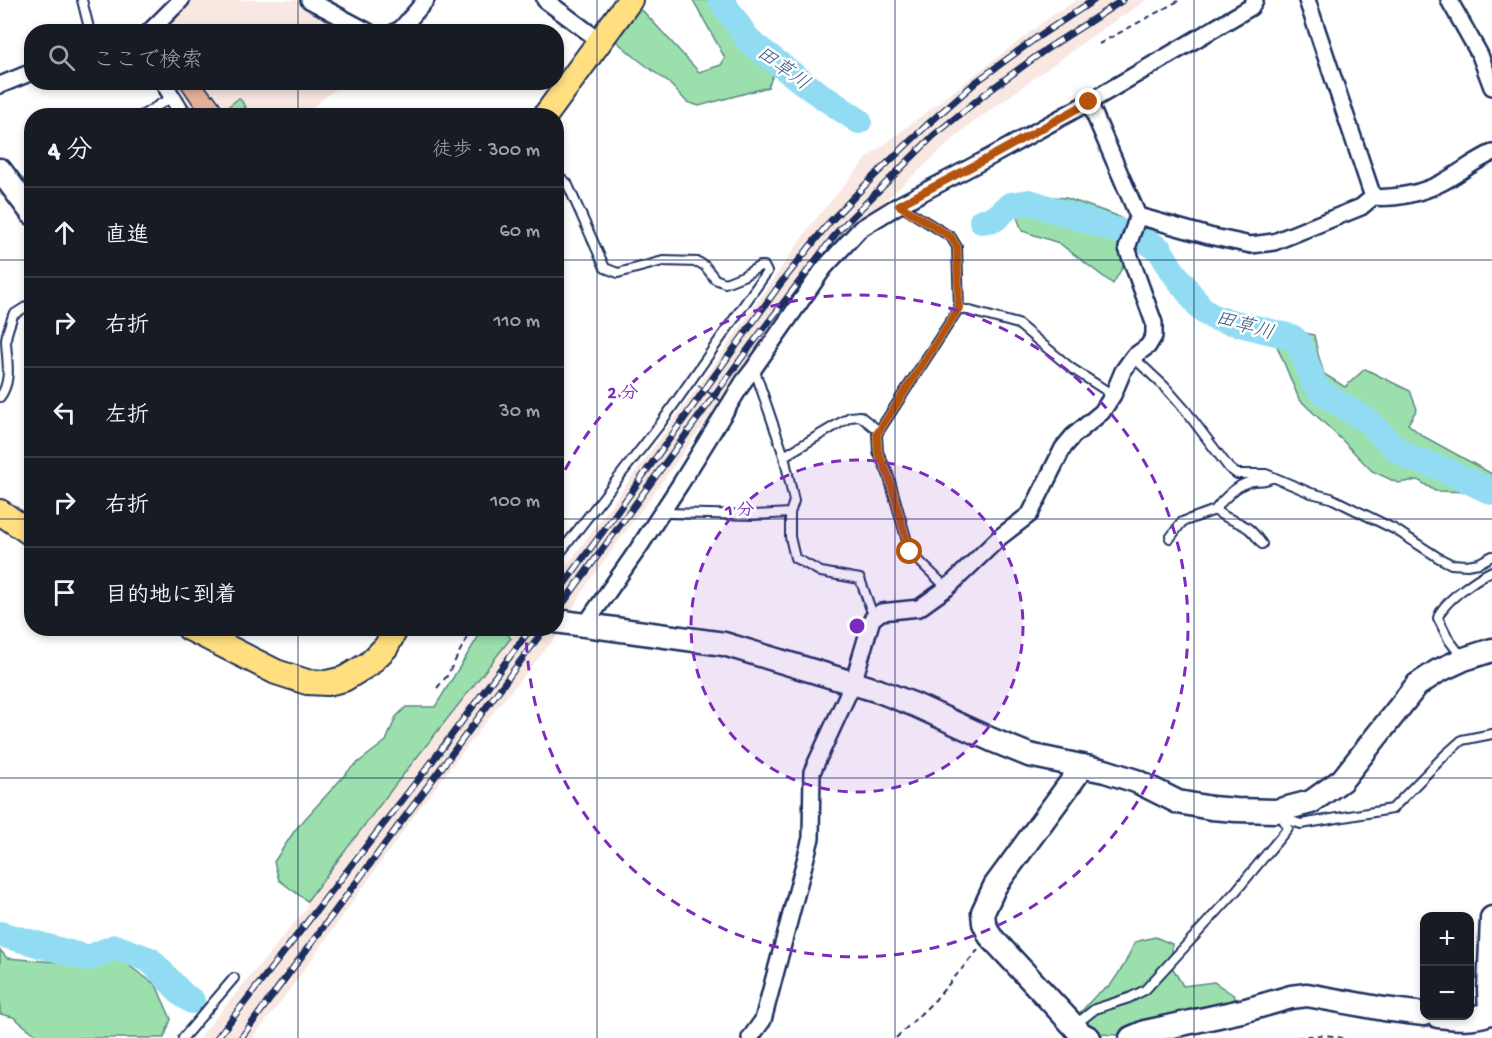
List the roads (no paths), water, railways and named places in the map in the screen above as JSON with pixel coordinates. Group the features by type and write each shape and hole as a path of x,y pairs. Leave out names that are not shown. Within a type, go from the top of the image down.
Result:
{"main road":[{"path":"551,108 630,0"},
{"path":"0,512 24,528"},
{"path":"205,636 276,672 307,682 327,683 344,679 369,664 386,647 392,636"}],"street":[{"path":"156,24 181,0"},
{"path":"309,0 354,24"},
{"path":"405,24 426,0"},
{"path":"545,0 600,41"},
{"path":"573,623 638,549 744,381 824,268 860,229 899,205 1089,102 1251,7 1255,0"},
{"path":"1307,0 1373,197"},
{"path":"1449,0 1480,55 1492,87"},
{"path":"0,85 24,75"},
{"path":"168,90 179,108"},
{"path":"750,1038 763,1020 811,838 812,772 853,683 872,620 881,612 919,608 947,588 1000,537 1030,514 1063,448 1073,436 1102,412 1132,357 1148,346 1154,336 1154,323 1127,248 1138,217 1089,102"},
{"path":"1138,217 1251,245 1274,242 1361,207 1373,197 1387,198 1412,194 1441,183 1492,153"},
{"path":"0,170 24,202"},
{"path":"573,623 724,644 853,683 915,705 1029,755 1106,771 1136,781 1178,802 1280,815 1311,802 1342,780 1417,685 1438,670 1492,650"},
{"path":"1080,1034 990,936 984,923 983,912 995,886 1083,766"},
{"path":"1474,1018 1491,1013 1489,990 1492,918"},
{"path":"1131,1038 1145,1032 1307,995 1420,1013"}],"lane":[{"path":"82,0 88,24"},
{"path":"154,108 172,97"},
{"path":"564,181 605,268 618,273 663,261 698,262 705,266 715,279 724,282 743,276 760,266 764,266 767,272 661,423 564,548"},
{"path":"899,205 951,237 957,247 959,308 877,434 878,452 888,474 910,552 947,588"},
{"path":"0,397 3,394 9,371 6,337 13,315 24,308"},
{"path":"959,308 1018,324 1071,368 1113,395"},
{"path":"1132,357 1165,387 1236,474 1266,474 1311,493 1331,498 1396,530 1451,564 1467,566 1492,556"},
{"path":"754,368 784,456 795,501 790,513 790,537 795,558 821,572 860,579 874,618"},
{"path":"784,456 850,417 860,416 879,431"},
{"path":"1170,538 1182,522 1215,510 1223,500 1246,483 1273,477"},
{"path":"1215,510 1223,517 1249,529 1262,544"},
{"path":"661,513 754,515 790,513"},
{"path":"1464,660 1449,640 1438,618 1458,593 1492,571"},
{"path":"1280,815 1301,824 1392,808 1462,740 1492,734"},
{"path":"1080,1034 1095,1009 1145,990 1236,891 1288,828 1280,815"},
{"path":"183,1038 234,978"}],"waterway":[{"name":"田草川","path":"721,0 749,41 813,90 859,121"},
{"name":"田草川","path":"982,221 995,219 1010,205 1030,202 1143,239 1160,250 1171,269 1203,311 1215,318 1292,337 1299,343 1314,383 1324,394 1369,422 1394,447 1410,458 1443,469 1492,492"},
{"path":"0,934 88,958 115,947 150,960 183,995 192,1001"}],"railway":[{"path":"564,584 781,283 828,224 927,125 976,82 1036,38 1094,0"},
{"path":"564,602 749,348 838,231 933,136 1045,50 1123,0"},
{"path":"217,1038 428,767 525,636"},
{"path":"241,1038 539,636"}]}
